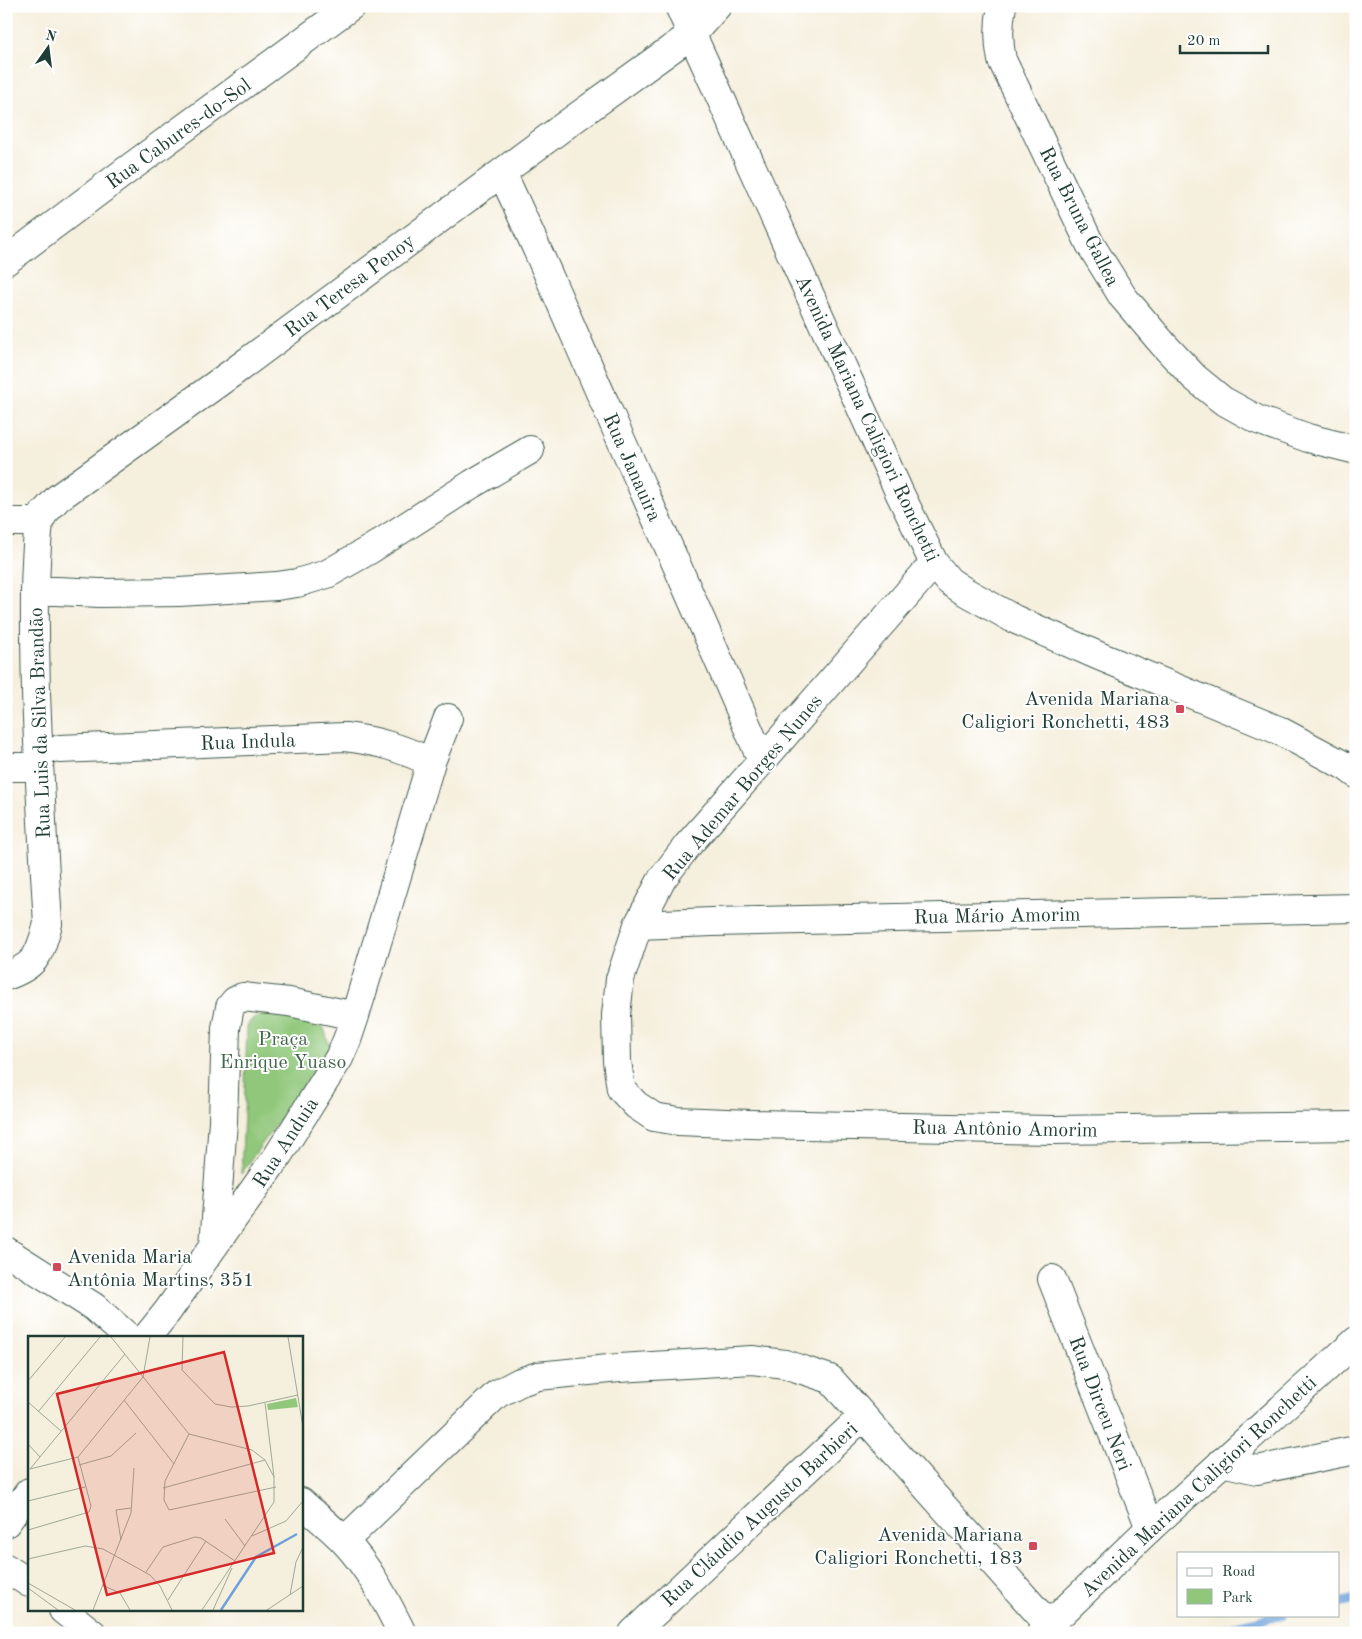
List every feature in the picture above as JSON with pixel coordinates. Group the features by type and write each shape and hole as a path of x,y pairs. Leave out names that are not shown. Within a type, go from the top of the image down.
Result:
{"street":[{"name":"Rua Cabures-do-Sol","path":"6,261 351,6"},
{"name":"Avenida Mariana Caligiori Ronchetti","path":"679,6 892,476 934,563 949,580 964,591 1014,619 1278,730 1347,767 1356,774"},
{"name":"Rua Teresa Penoy","path":"39,522 44,513 58,498 232,373 352,282 692,34 717,6"},
{"name":"Rua Bruna Gallea","path":"1002,6 999,19 998,41 1002,60 1090,244 1122,297 1162,344 1194,377 1222,400 1258,420 1308,438 1356,450"},
{"name":"Rua Janauira","path":"502,173 524,218 710,638 762,761"},
{"path":"36,590 100,593 180,592 297,583 327,574 371,549 472,484 530,450"},
{"path":"6,522 39,522"},
{"name":"Rua Luis da Silva Brandão","path":"6,976 24,970 37,957 48,924 38,768 35,654 35,563 39,522"},
{"name":"Rua Ademar Borges Nunes","path":"654,1117 636,1106 622,1089 617,1061 616,1015 620,979 638,925 662,879 687,846 934,563"},
{"path":"355,1016 431,762 448,718"},
{"name":"Rua Indula","path":"60,749 345,737 368,740 399,748 431,762"},
{"path":"6,767 38,768"},
{"name":"Rua Mário Amorim","path":"638,925 1356,908"},
{"name":"Rua Anduia","path":"148,1336 168,1312 214,1247 276,1157 339,1058 355,1016 289,1002 243,997 235,1001 230,1007 226,1028 223,1121 214,1247"},
{"name":"Rua Antônio Amorim","path":"654,1117 678,1121 751,1124 1053,1130 1356,1126"},
{"path":"6,1251 94,1308 127,1336"},
{"name":"Rua Dirceu Neri","path":"1052,1279 1150,1528"},
{"name":"Avenida Mariana Caligiori Ronchetti","path":"1045,1629 1150,1528 1356,1341"},
{"path":"344,1541 497,1394 520,1382 538,1376 619,1368 752,1360 785,1364 830,1379 1045,1629"},
{"name":"Rua Cláudio Augusto Barbieri","path":"633,1633 863,1416"},
{"path":"1222,1462 1256,1470 1356,1450"},
{"path":"6,1523 28,1493"},
{"path":"302,1503 344,1541 365,1567 402,1633"},
{"path":"6,1568 28,1582"},
{"path":"66,1612 92,1633"}],"green space":[{"name":"Praça Enrique Yuaso","path":"281,1011 308,1017 324,1028 330,1048 241,1174 247,1026 257,1016"}],"waterway":[{"path":"1340,1603 1356,1599"},
{"path":"1212,1633 1279,1616"}],"place":[{"name":"Avenida Mariana Caligiori Ronchetti, 483","path":"1180,709"},
{"name":"Avenida Maria Antônia Martins, 351","path":"57,1267"},
{"name":"Avenida Mariana Caligiori Ronchetti, 183","path":"1033,1546"}]}
